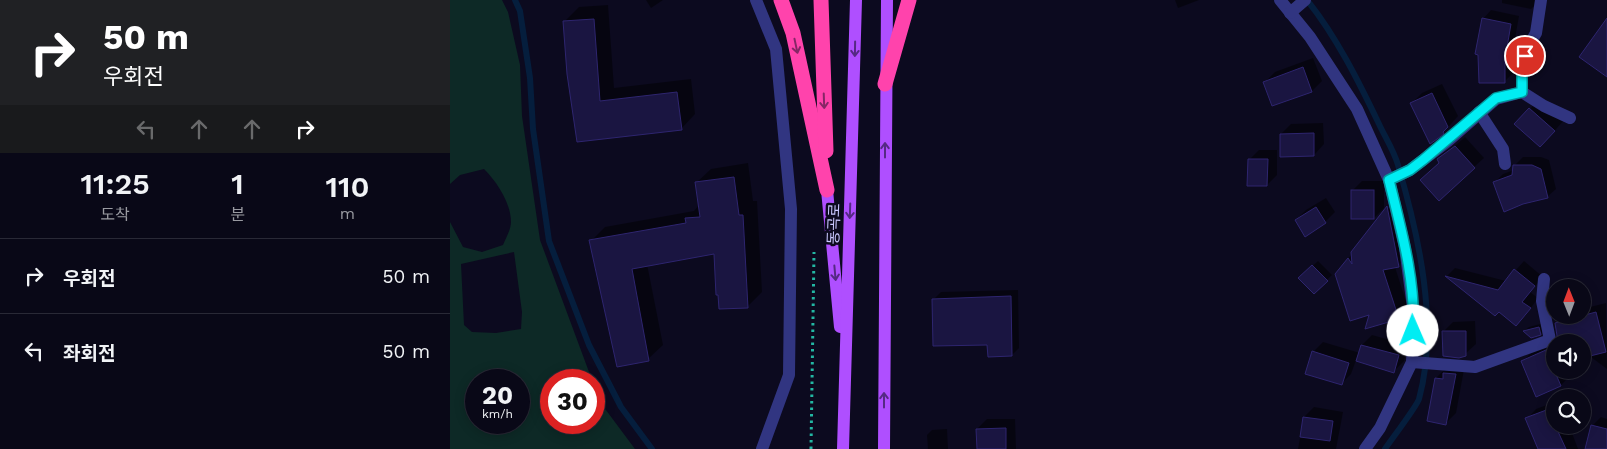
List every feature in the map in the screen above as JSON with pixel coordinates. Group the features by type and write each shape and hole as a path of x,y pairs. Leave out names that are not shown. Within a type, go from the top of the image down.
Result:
{"highway":[{"path":"781,0 793,33 827,190"},
{"path":"821,0 827,190"},
{"path":"885,84 909,0"}],"main road":[{"name":"동곡로","path":"843,449 856,0"},
{"path":"884,449 887,0"},
{"path":"827,190 845,382"}],"street":[{"path":"756,0 776,49 791,209 789,375 762,449"},
{"path":"1280,0 1297,6 1310,37 1357,109 1393,179 1414,315 1415,363 1380,428 1365,449"},
{"path":"1522,92 1522,68 1529,45 1536,33 1541,0"},
{"path":"1393,179 1410,170 1448,141 1496,98 1522,92 1544,106 1570,118"},
{"path":"1479,112 1503,149 1505,164"},
{"path":"1415,363 1433,366 1475,367 1550,340 1542,301 1544,279"}],"path":[{"path":"811,449 814,242"}],"green space":[{"path":"450,0 502,0 508,12 520,65 522,116 540,240 588,369 540,369 540,434 605,434 605,409 635,449 450,449 450,222 463,247 482,252 503,245 511,222 506,200 494,180 484,169 460,175 450,184","holes":["514,252 522,312 521,329 496,333 472,332 464,325 461,264"]}],"building":[{"path":"1482,18 1511,24 1505,59 1505,83 1479,83 1478,55 1475,54"},
{"path":"1607,18 1607,77 1579,57"},
{"path":"594,19 600,101 677,92 682,130 577,142 567,74 563,21"},
{"path":"1303,67 1312,92 1272,106 1263,82"},
{"path":"1432,93 1448,127 1443,132 1444,134 1430,144 1410,103"},
{"path":"1529,108 1555,131 1540,147 1514,124"},
{"path":"1314,133 1314,156 1280,157 1280,134"},
{"path":"1455,146 1475,168 1439,201 1420,180 1439,163 1437,159"},
{"path":"1248,159 1268,159 1267,186 1247,186"},
{"path":"1513,165 1532,165 1541,169 1548,198 1523,204 1504,212 1493,182 1512,175"},
{"path":"734,177 739,215 743,215 748,308 719,309 718,295 716,295 714,254 632,269 649,361 617,367 589,240 686,223 685,218 700,217 695,182"},
{"path":"1351,190 1374,190 1374,219 1351,219"},
{"path":"1387,206 1399,267 1383,270 1399,319 1365,329 1369,315 1350,321 1335,274 1348,258 1352,264 1351,252"},
{"path":"1316,207 1326,223 1305,237 1295,220"},
{"path":"1312,265 1328,281 1314,294 1298,278"},
{"path":"1514,269 1535,286 1522,302 1531,308 1516,326 1499,312 1495,316 1445,276 1498,290"},
{"path":"1011,296 1012,356 988,357 987,345 933,346 932,299"},
{"path":"1596,312 1606,352 1591,356 1591,334 1557,334 1555,324 1591,324 1591,313"},
{"path":"1539,327 1541,335 1531,338 1523,331"},
{"path":"1442,331 1466,331 1466,356 1459,358 1443,356"},
{"path":"1361,345 1399,355 1394,373 1356,361"},
{"path":"1546,350 1546,379 1558,379 1561,386 1554,389 1546,389 1546,393 1536,397 1521,361"},
{"path":"1312,351 1349,363 1342,385 1305,374"},
{"path":"1443,373 1456,374 1446,425 1427,421 1435,378 1443,379"},
{"path":"1546,410 1546,434 1559,434 1566,449 1538,449 1525,418"},
{"path":"1303,417 1333,421 1330,441 1300,437"},
{"path":"1591,425 1607,429 1607,449 1585,449 1589,434 1591,434"},
{"path":"1006,428 1006,449 977,449 976,429"}],"waterway":[{"path":"515,0 520,11 530,78 533,129 549,241 589,345 621,407 652,449"},
{"path":"1307,0 1328,29 1346,60 1394,155 1406,192 1419,251 1427,312 1425,371 1417,403 1385,449"}],"route":[{"path":"1413,331 1414,315 1405,248 1389,180 1410,170 1448,141 1496,98 1522,92 1522,68 1525,56"}]}
